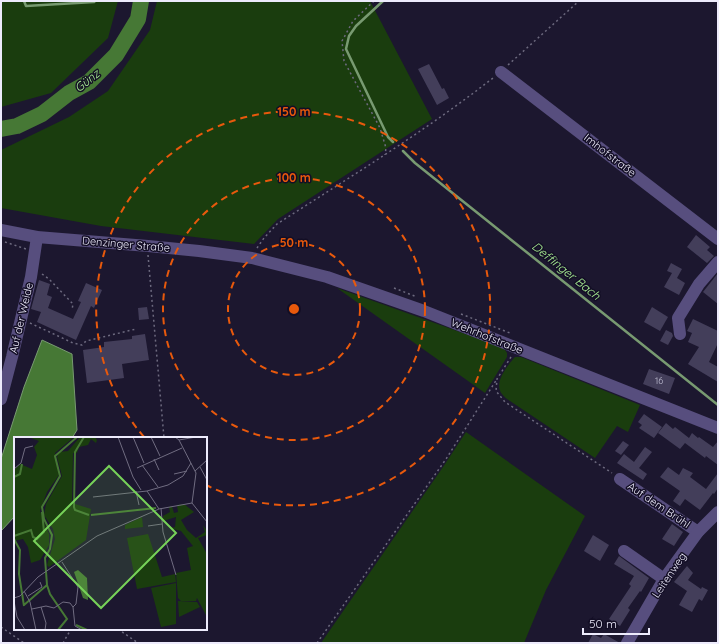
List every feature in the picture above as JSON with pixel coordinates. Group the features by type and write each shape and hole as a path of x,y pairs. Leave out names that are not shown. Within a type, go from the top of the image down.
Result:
{"street":[{"name":"Imhofstraße","path":"501,72 718,239"},
{"name":"Denzinger Straße","path":"1,230 37,237 148,246 252,258"},
{"name":"Auf der Weide","path":"1,399 32,270 37,237"},
{"name":"Wehrhofstraße","path":"252,258 327,277 424,311 718,428"},
{"path":"680,330 678,318 699,284 718,262"},
{"name":"Auf dem Brühl","path":"620,479 698,532"},
{"name":"Leitenweg","path":"627,643 664,579 698,532 718,512"},
{"path":"624,552 664,579"}],"path":[{"path":"374,1 353,21 342,41 344,61 380,128 386,148 385,155"},
{"path":"262,241 277,224 439,119 501,72 579,1"},
{"path":"1,241 35,252"},
{"path":"148,246 164,437"},
{"path":"32,270 49,279 64,294 73,304 72,310"},
{"path":"21,319 73,343 82,345 86,341 136,329"},
{"path":"317,643 446,459 507,362"},
{"path":"497,379 496,391 505,402 620,479"},
{"path":"1,626 24,643"},
{"path":"63,643 70,630"},
{"path":"119,630 138,643"}],"shaded area":[{"path":"1,1 118,1 108,38 51,93 1,107"},
{"path":"157,1 370,1 432,119 278,219 254,244 101,226 1,208 1,150 69,117 108,91 150,30"},
{"path":"337,288 499,346 505,350 507,357 485,393"},
{"path":"42,340 72,354 77,430 73,437 14,437 14,517 1,531 1,459 24,387"},
{"path":"515,357 521,357 640,405 628,432 617,426 595,458 503,395 499,385 500,380 505,370"},
{"path":"466,432 585,516 546,590 524,643 321,643 443,467"}],"building":[{"path":"429,64 442,89 444,88 449,98 437,105 418,69"},
{"path":"696,235 710,247 707,250 714,256 707,263 687,247"},
{"path":"671,263 682,269 677,278 685,283 679,295 664,287 672,273 667,271"},
{"path":"718,273 718,304 703,292"},
{"path":"39,280 50,284 47,295 52,297 48,308 73,319 81,302 78,301 86,283 102,290 94,308 91,306 76,340 37,322 41,312 31,309"},
{"path":"147,307 149,319 139,320 138,308"},
{"path":"652,307 668,317 660,331 644,322"},
{"path":"693,319 718,331 718,343 709,362 718,367 718,382 688,364 699,347 688,342 692,333 687,331"},
{"path":"666,330 672,333 673,336 668,345 660,341"},
{"path":"145,334 149,360 122,364 124,378 87,383 83,350 104,347 104,342 132,339 132,336"},
{"path":"649,369 675,378 669,394 643,384"},
{"path":"644,414 662,427 654,438 639,428 642,425 638,422"},
{"path":"666,423 673,429 675,427 689,438 692,433 713,447 718,441 718,465 706,456 705,458 685,443 680,449 658,433"},
{"path":"623,441 629,445 621,455 615,451"},
{"path":"645,447 652,452 639,468 647,474 643,480 617,463 624,454 634,462"},
{"path":"668,467 679,475 683,468 693,473 690,477 706,489 718,473 718,488 700,510 685,499 680,506 673,501 680,491 660,477"},
{"path":"672,524 683,532 674,546 662,539"},
{"path":"593,535 609,545 600,561 584,551"},
{"path":"619,556 649,578 641,592 640,591 628,608 630,610 620,626 609,619 631,586 629,584 634,576 614,564"},
{"path":"687,566 693,573 688,580 701,589 702,587 708,590 702,601 699,599 692,612 679,605 687,591 674,582"},
{"path":"593,634 601,638 604,634 620,643 588,643"}],"waterway":[{"path":"24,1 26,6 95,1"},
{"name":"Günz","path":"1,129 17,126 42,114 69,93 89,82 116,55 138,19 141,1"},
{"name":"Deffinger Bach","path":"383,1 356,26 349,36 346,49 388,137 393,142"},
{"name":"Deffinger Bach","path":"403,151 415,163 718,405"}]}
